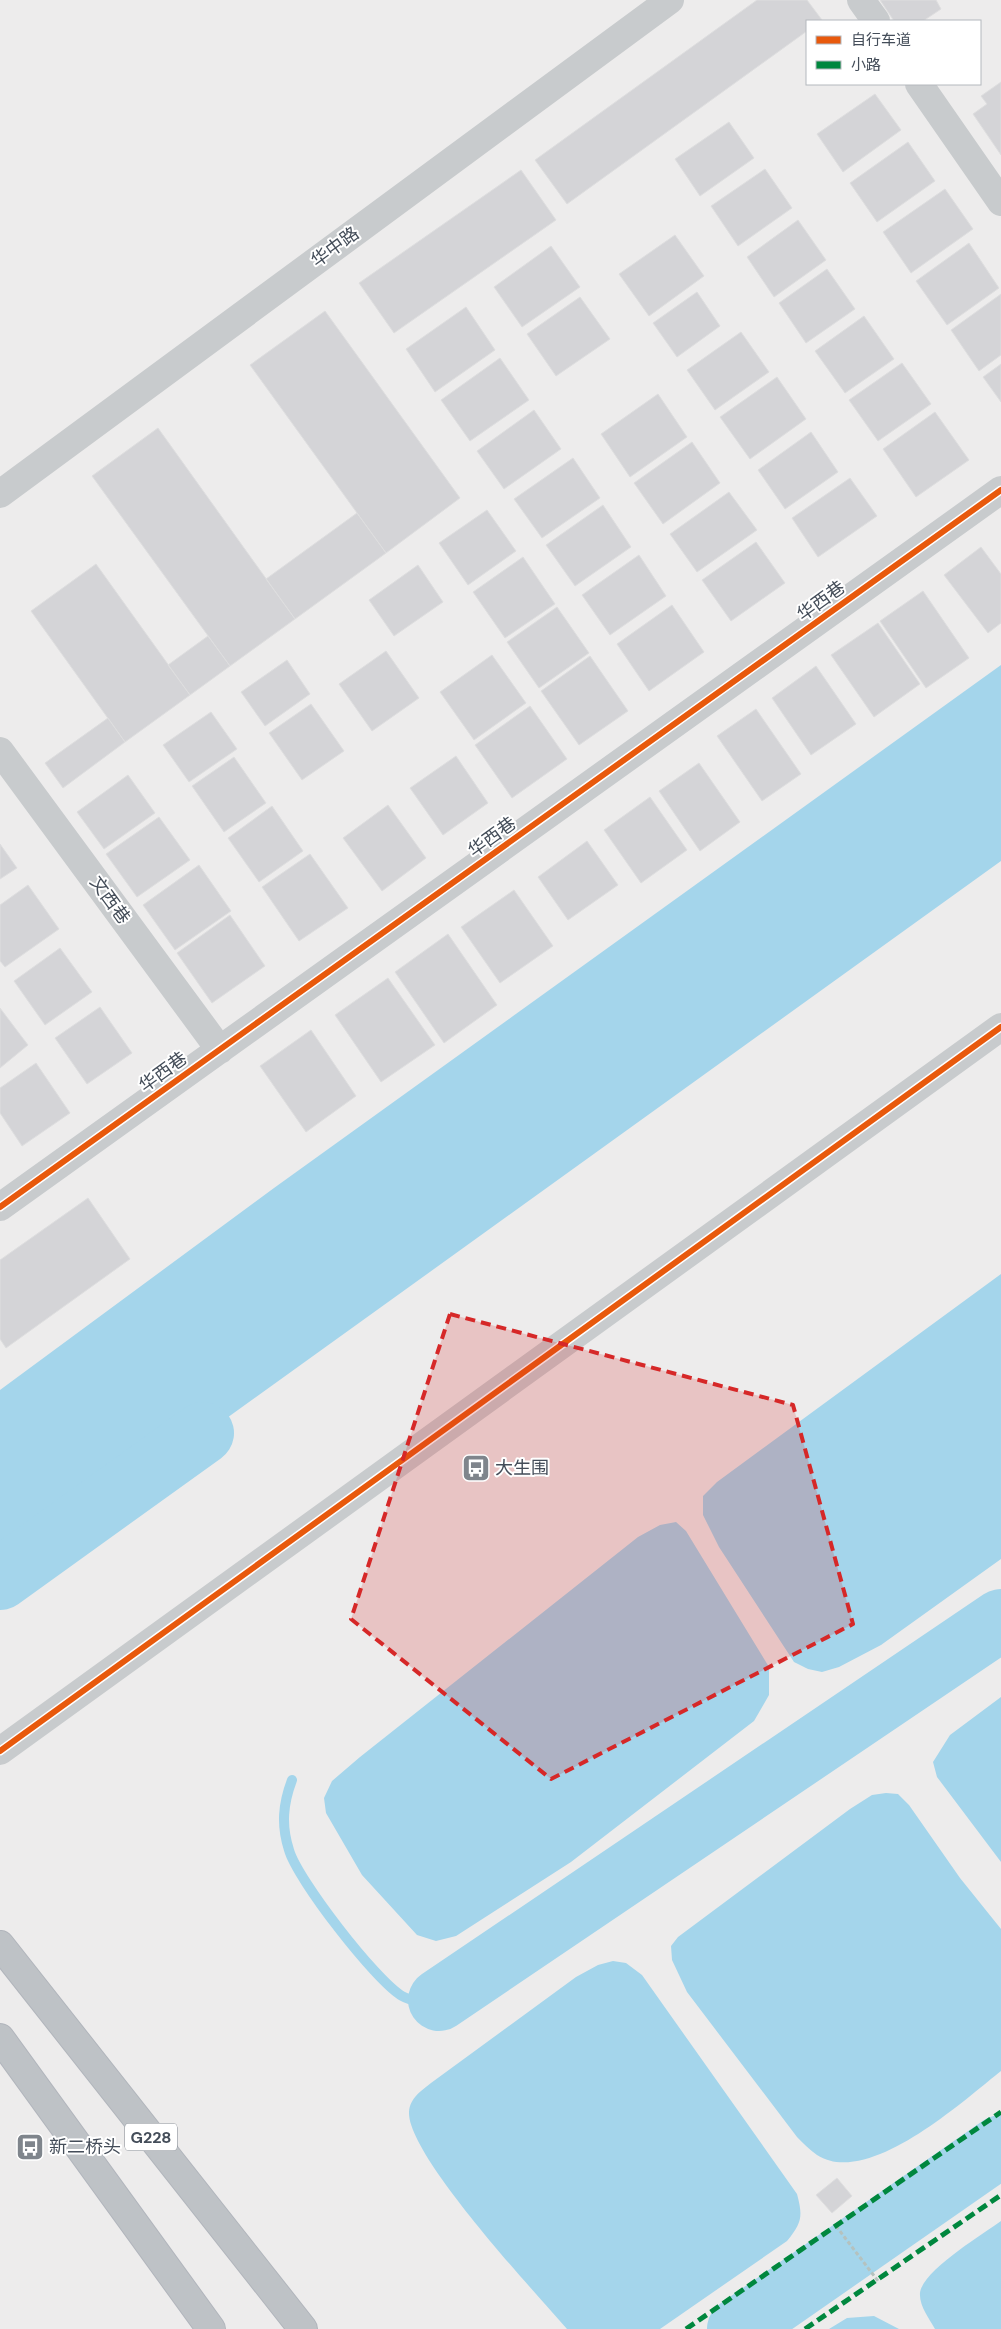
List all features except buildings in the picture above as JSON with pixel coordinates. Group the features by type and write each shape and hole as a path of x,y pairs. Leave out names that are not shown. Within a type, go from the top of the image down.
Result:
{"highway":[{"name":"G228","path":"0,1945 303,2329"},
{"path":"0,2038 210,2329"}],"street":[{"name":"华中路","path":"0,494 670,0"},
{"path":"861,0 875,20"},
{"path":"920,85 1001,202"},
{"name":"华西巷","path":"0,1207 1001,490"},
{"name":"文西巷","path":"0,751 220,1050"},
{"path":"0,1751 1001,1028"}],"path":[{"path":"836,2226 878,2281"}],"highlighted area":[{"path":"450,1314 793,1405 853,1624 551,1779 351,1619"}],"water":[{"path":"1001,665 1001,861 138,1482 115,1485 0,1584 0,1390 274,1188"},
{"path":"1001,1274 1001,1559 881,1645 839,1667 822,1672 808,1669 794,1662 719,1547 703,1515 703,1496 717,1482"},
{"path":"676,1522 686,1531 769,1667 769,1695 754,1721 571,1862 456,1936 436,1941 417,1935 362,1875 326,1813 324,1798 332,1781 638,1537 660,1525"},
{"path":"1001,1697 1001,1862 937,1777 933,1762 950,1735"},
{"path":"898,1794 909,1805 960,1878 1001,1929 1001,2071 914,2137 888,2151 862,2160 838,2162 817,2155 797,2137 687,1992 672,1960 671,1946 678,1937 850,1809 872,1795"},
{"path":"613,1961 626,1963 642,1975 797,2194 800,2208 800,2219 796,2229 787,2241 660,2329 567,2329 475,2223 450,2190 428,2159 414,2132 409,2112 414,2099 431,2083 576,1977 598,1965"},
{"path":"1001,2221 1001,2329 935,2329 921,2303 920,2293 923,2284 931,2274 954,2254"},
{"path":"874,2316 899,2329 829,2329 847,2318"}],"waterway":[{"path":"0,1579 203,1433"},
{"path":"439,2000 1001,1620"},
{"path":"292,1780 284,1815 286,1841 295,1864 306,1883 357,1951 390,1987 411,2000 439,2000"},
{"path":"738,2329 1001,2146"}],"marked path":[{"path":"686,2329 1001,2112"},
{"path":"805,2329 1001,2195"}],"cycle path":[{"path":"0,1207 1001,490"},
{"path":"0,1751 1001,1027"}],"place":[{"name":"大生围","path":"476,1468"},
{"name":"新二桥头","path":"30,2147"}]}
